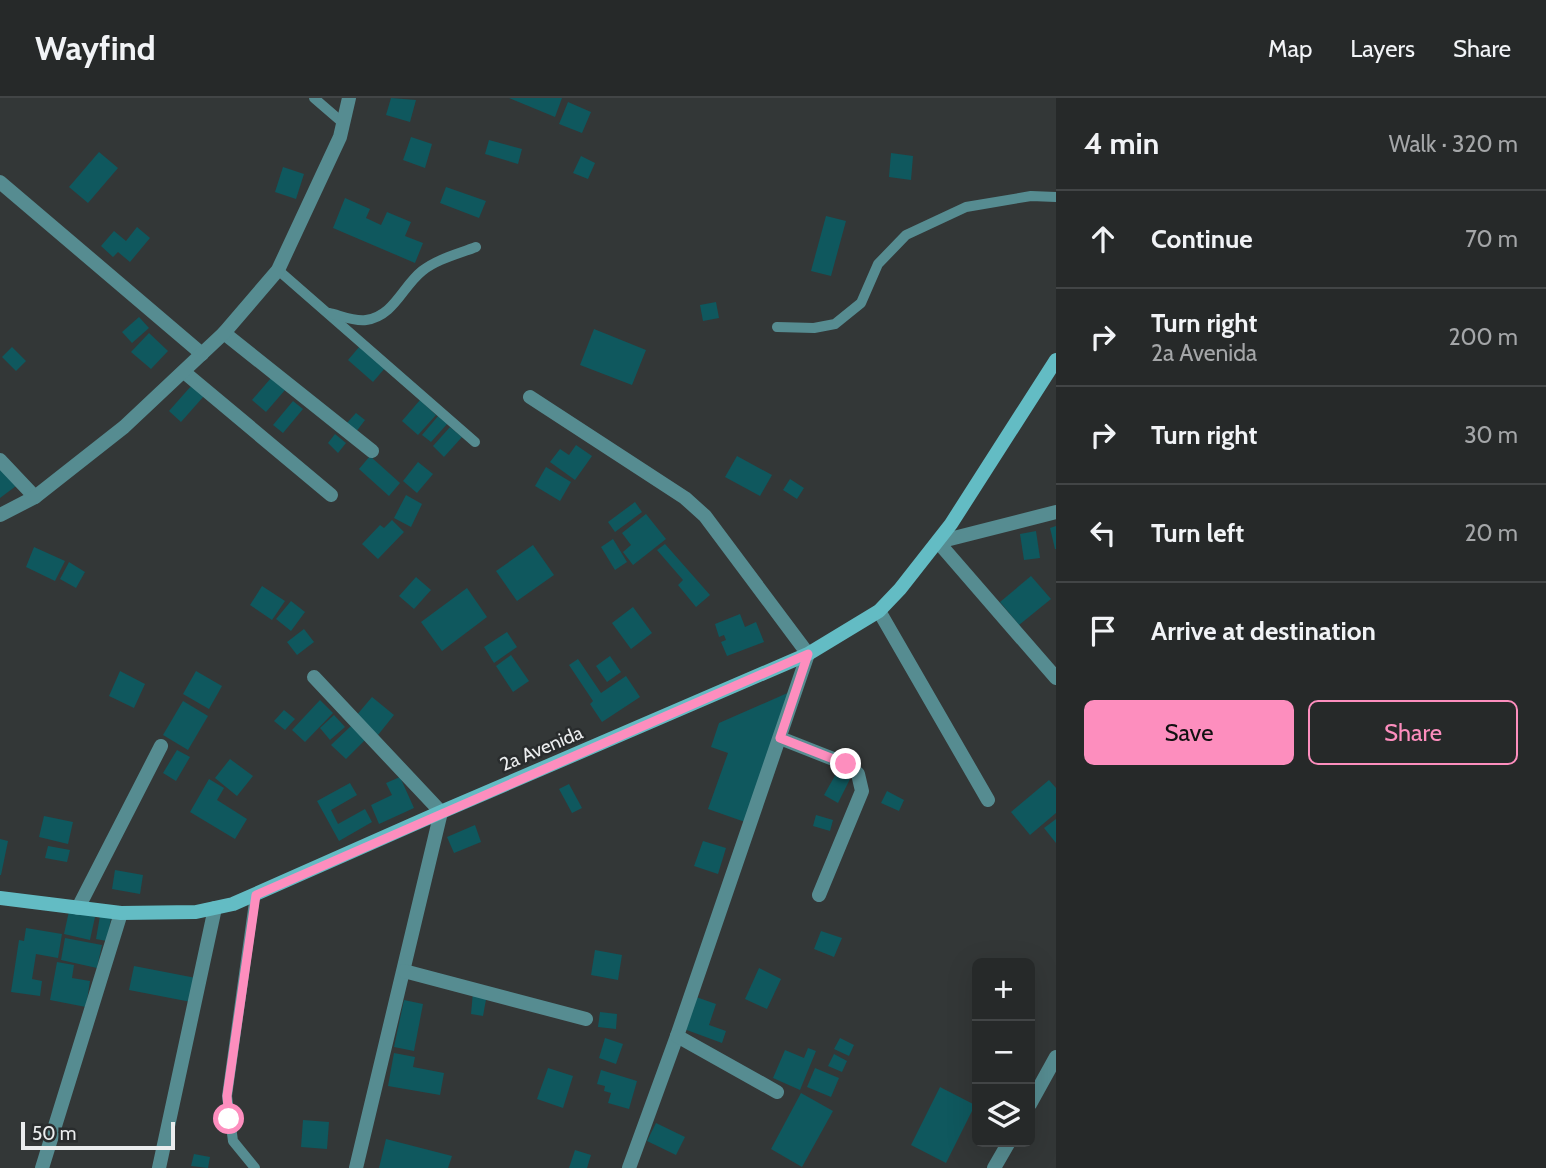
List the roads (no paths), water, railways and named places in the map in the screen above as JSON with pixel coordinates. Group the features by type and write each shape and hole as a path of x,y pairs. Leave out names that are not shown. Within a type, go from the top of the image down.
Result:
{"street":[{"path":"0,515 35,497 124,427 224,333 278,270 340,137 349,98"},
{"path":"0,182 202,354"},
{"path":"224,333 372,451"},
{"name":"2a Avenida","path":"0,898 121,913 196,912 233,905 808,654 879,611 938,542 1056,360"},
{"path":"184,372 331,495"},
{"path":"530,397 685,498 705,516 808,654 629,1168"},
{"path":"0,460 35,497"},
{"path":"1056,512 938,542 1056,678"},
{"path":"879,611 988,800"},
{"path":"314,677 441,812 356,1168"},
{"path":"780,738 846,764 858,774 862,790 819,895"},
{"path":"78,908 162,746"},
{"path":"159,1168 215,908"},
{"path":"41,1168 121,913"},
{"path":"404,971 586,1019"},
{"path":"677,1036 777,1092"},
{"path":"1035,1095 1056,1057"},
{"path":"994,1168 1006,1147"}],"lane":[{"path":"314,98 343,123"},
{"path":"777,327 814,328 835,324 861,303 878,264 906,234 966,207 1031,196 1056,197"},
{"path":"327,313 364,321 382,315 422,271 476,247"},
{"path":"278,270 475,442"},
{"path":"254,1168 233,1141 227,1096 256,895"}]}
